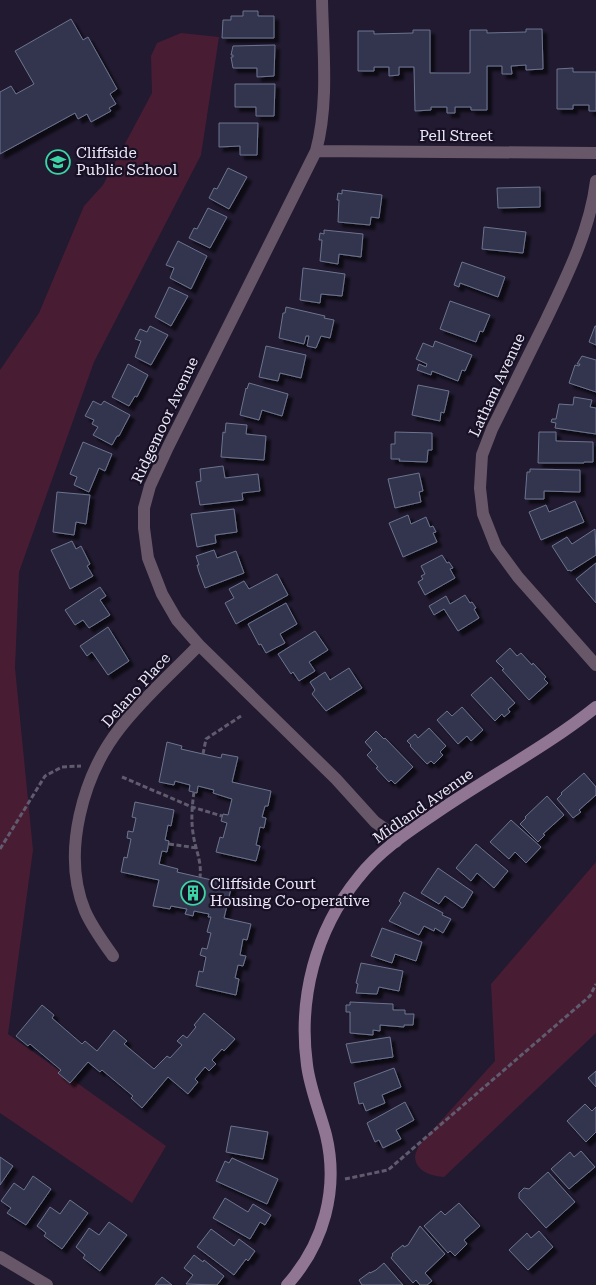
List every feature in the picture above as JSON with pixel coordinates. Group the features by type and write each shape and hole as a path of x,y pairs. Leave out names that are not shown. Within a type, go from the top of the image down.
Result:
{"street":[{"name":"Ridgemoor Avenue","path":"322,0 324,110 316,152 150,486 144,508 144,528 148,558 162,594 177,620 199,645 336,779 396,842"},
{"name":"Pell Street","path":"316,152 596,153"},
{"name":"Latham Avenue","path":"596,181 585,229 568,273 492,430 482,455 480,488 483,514 496,547 518,577 596,665"},
{"name":"Delano Place","path":"113,956 95,930 85,910 77,878 75,860 76,832 79,818 97,766 120,728 199,645"},
{"name":"Midland Avenue","path":"287,1285 299,1272 315,1245 325,1218 330,1183 331,1164 326,1136 307,1067 304,1012 314,961 342,900 358,878 378,856 396,842 445,806 515,763 596,707"},
{"path":"0,1257 47,1285"}],"path":[{"path":"203,754 206,739 241,716"},
{"path":"0,849 45,776 62,767 97,766"},
{"path":"122,776 192,807 222,816"},
{"path":"194,792 192,807 193,832 201,866 200,877"},
{"path":"169,844 197,848"},
{"path":"330,1183 388,1170 590,996 596,984"}],"shaded area":[{"path":"181,33 219,37 201,155 94,362 19,572 15,668 33,850 8,1034 166,1146 132,1203 0,1113 0,370 39,313 84,206 103,185 152,93 151,56 157,43"},
{"path":"596,862 596,1033 444,1177 435,1176 421,1170 415,1156 419,1145 495,1061 491,984"}],"building":[{"path":"243,11 258,11 258,16 274,16 274,38 222,38 223,20 231,20 231,16 243,16"},
{"path":"71,19 83,40 88,37 117,89 110,94 116,104 109,108 111,111 91,122 87,114 78,119 75,113 0,154 0,92 11,86 16,94 34,84 15,51"},
{"path":"526,29 542,29 543,69 526,70 526,65 511,66 512,74 502,74 502,66 487,66 487,110 455,107 455,113 447,113 447,107 431,107 431,110 415,111 414,67 399,67 399,75 389,76 389,67 374,67 374,71 358,71 358,31 374,31 374,34 413,33 413,30 430,30 430,73 470,73 470,30 487,30 487,33 526,32"},
{"path":"275,45 274,76 257,77 257,68 233,68 231,57 233,55 231,55 233,46"},
{"path":"573,68 573,72 596,72 596,111 589,111 589,105 573,105 573,109 557,109 557,69"},
{"path":"235,84 275,84 274,116 256,116 256,107 235,107"},
{"path":"219,123 258,123 257,155 240,155 240,146 219,147"},
{"path":"228,168 247,177 229,209 209,198 214,188 217,189"},
{"path":"540,187 540,207 498,208 497,188"},
{"path":"342,190 382,195 379,218 371,217 370,225 338,222 339,200 337,200 338,193 342,194"},
{"path":"208,208 227,217 210,248 189,238 194,228 197,229"},
{"path":"484,227 526,232 523,253 482,249"},
{"path":"324,230 363,234 361,257 339,254 338,264 320,261 322,240 319,240 320,233 324,234"},
{"path":"178,241 207,256 191,289 170,278 174,268 166,265"},
{"path":"462,262 505,277 498,297 460,283 459,287 454,285"},
{"path":"303,268 345,274 342,296 321,294 320,303 300,300"},
{"path":"169,287 188,296 171,326 155,317"},
{"path":"450,301 490,315 483,332 480,331 476,342 440,329"},
{"path":"286,307 325,316 324,318 334,320 330,338 321,336 316,348 307,346 309,336 306,336 304,344 279,338 283,313 285,313"},
{"path":"150,326 168,335 151,365 135,357 141,341 135,339 140,329 147,332"},
{"path":"596,326 596,345 589,342"},
{"path":"435,341 472,355 465,371 462,370 458,381 432,371 431,375 417,370 419,364 426,367 427,364 416,359 423,343 433,347"},
{"path":"266,346 306,355 301,378 280,373 278,381 259,377"},
{"path":"582,356 596,360 596,392 569,383 575,365 579,366 580,364 577,364"},
{"path":"128,364 148,375 137,397 135,396 129,406 112,397"},
{"path":"249,383 288,394 282,416 262,410 259,420 240,415 246,388"},
{"path":"418,385 449,391 444,413 441,412 440,421 412,415"},
{"path":"574,397 592,400 590,407 596,408 596,434 555,428 556,423 551,422 552,419 556,419 559,404 573,405"},
{"path":"93,401 101,405 104,401 130,415 112,445 93,435 98,427 92,424 94,420 85,416"},
{"path":"226,423 247,425 246,434 266,436 264,460 221,457 223,432 225,433"},
{"path":"395,432 432,433 432,450 428,450 427,462 391,459 391,444 395,444"},
{"path":"539,432 556,432 556,441 593,442 593,462 538,463"},
{"path":"83,442 112,454 105,471 99,468 89,492 74,485 77,477 70,474"},
{"path":"223,466 225,478 258,474 260,491 242,493 243,500 200,505 196,482 201,481 200,469"},
{"path":"530,469 580,470 580,492 544,491 544,499 525,499 527,472 530,472"},
{"path":"419,473 423,491 419,492 421,502 395,508 388,479"},
{"path":"57,492 90,495 86,524 76,522 74,535 53,532"},
{"path":"575,501 584,522 541,540 529,512 546,505 549,512"},
{"path":"234,509 237,532 215,535 216,543 197,547 191,514"},
{"path":"408,515 411,524 426,517 430,527 433,526 436,532 433,533 437,542 403,557 389,523"},
{"path":"595,529 596,555 568,571 552,546 567,537 572,544"},
{"path":"72,541 76,549 81,546 90,564 87,566 93,576 70,589 51,550"},
{"path":"214,550 217,558 236,551 244,573 205,588 196,556"},
{"path":"442,555 453,568 450,569 455,578 425,595 418,582 423,579 421,576 425,574 421,566"},
{"path":"596,563 596,603 576,579"},
{"path":"277,574 288,595 236,624 225,603 234,598 229,589 244,581 249,589"},
{"path":"100,587 106,596 100,600 110,615 89,628 83,620 75,625 65,610"},
{"path":"465,595 476,608 474,609 479,618 458,631 444,609 434,615 429,606 446,596 450,604"},
{"path":"286,603 297,624 280,634 285,643 266,653 261,644 259,645 248,624"},
{"path":"108,627 129,661 108,675 92,652 87,656 80,646"},
{"path":"315,631 328,650 309,662 315,671 299,681 293,672 291,674 278,654"},
{"path":"510,648 517,656 521,653 546,677 544,679 548,683 529,700 496,661"},
{"path":"349,668 362,688 326,711 312,694 315,690 310,682 325,672 330,680"},
{"path":"491,677 515,703 508,709 510,712 504,717 502,714 495,721 471,695"},
{"path":"462,707 483,730 471,741 467,736 458,744 437,720 447,711 452,716"},
{"path":"429,728 446,746 440,752 443,755 434,764 431,761 427,764 407,741 415,734 418,738"},
{"path":"376,731 413,767 395,784 391,780 389,782 367,755 372,750 365,742"},
{"path":"167,742 182,746 181,749 221,758 222,754 238,757 232,782 271,791 268,806 265,806 262,817 266,818 264,828 260,827 256,845 260,846 256,861 216,852 220,837 223,838 227,823 221,821 223,814 228,815 232,799 213,793 214,790 198,786 197,793 189,791 190,785 175,781 174,785 159,782"},
{"path":"584,773 596,787 596,795 573,818 557,799 561,793"},
{"path":"547,796 564,815 543,834 545,835 538,842 520,824"},
{"name":"Cliffside Court Housing Co-operative","path":"135,802 174,810 171,826 168,825 165,840 169,841 167,852 162,851 159,864 178,869 177,872 216,881 217,877 233,880 224,918 251,924 247,940 243,939 240,955 246,956 243,966 238,965 235,978 239,979 236,995 196,986 199,971 203,972 206,957 200,955 202,948 207,949 211,933 207,932 211,917 208,917 209,914 194,911 193,916 185,914 187,909 171,906 170,909 153,906 159,880 121,872 124,857 127,858 131,839 127,838 128,831 133,832 136,818 132,817"},
{"path":"511,820 541,847 526,863 515,852 509,859 490,842"},
{"path":"476,844 508,871 494,888 477,873 471,881 456,868"},
{"path":"438,868 473,892 464,907 462,908 445,896 439,904 421,893"},
{"path":"404,892 451,919 443,933 435,928 434,931 424,926 419,935 389,921 401,903 399,901"},
{"path":"382,928 422,942 416,961 395,954 392,963 371,956"},
{"path":"361,963 403,971 399,991 379,987 377,994 356,993 358,984 356,983"},
{"path":"350,1002 393,1004 393,1010 405,1010 405,1014 414,1014 413,1025 404,1025 404,1027 380,1025 380,1031 373,1030 373,1035 350,1033 350,1012 346,1012 346,1005 350,1005"},
{"path":"42,1005 54,1015 52,1018 82,1044 85,1041 97,1051 114,1030 127,1041 124,1044 154,1069 167,1056 170,1058 182,1045 177,1041 183,1035 187,1038 196,1027 194,1025 204,1013 235,1039 212,1060 216,1064 209,1071 205,1067 195,1079 198,1082 188,1094 168,1077 142,1108 131,1098 133,1096 102,1070 100,1072 88,1062 70,1083 58,1073 61,1070 30,1044 28,1046 16,1036"},
{"path":"390,1037 393,1057 351,1063 346,1044"},
{"path":"394,1068 401,1087 382,1095 385,1103 366,1111 363,1103 359,1104 354,1083"},
{"path":"596,1071 596,1087 588,1078"},
{"path":"405,1102 414,1120 396,1130 401,1139 383,1148 379,1140 375,1142 367,1123"},
{"path":"585,1104 592,1111 596,1107 596,1132 586,1142 567,1121"},
{"path":"231,1126 268,1132 263,1159 226,1152"},
{"path":"581,1151 595,1167 569,1189 551,1169 570,1152 574,1157"},
{"path":"0,1157 13,1166 0,1185"},
{"path":"232,1158 278,1179 267,1204 216,1181 225,1161 229,1163"},
{"path":"548,1172 575,1202 546,1228 519,1198 519,1193 524,1188 529,1189"},
{"path":"33,1176 51,1189 26,1225 7,1213 11,1208 1,1201 14,1183 24,1190"},
{"path":"225,1198 248,1212 253,1204 271,1215 265,1225 260,1222 250,1239 213,1218"},
{"path":"70,1200 88,1213 62,1249 44,1236 46,1233 37,1226 50,1207 60,1214"},
{"path":"459,1203 480,1226 464,1240 467,1244 455,1256 450,1251 448,1253 424,1226 441,1211 445,1215"},
{"path":"109,1222 127,1235 100,1271 83,1258 85,1255 76,1247 89,1228 99,1235"},
{"path":"420,1226 445,1254 425,1273 432,1281 427,1285 420,1285 416,1280 413,1283 391,1258 392,1254 403,1245 404,1247 408,1245"},
{"path":"211,1229 234,1246 239,1239 255,1251 248,1261 246,1259 234,1275 197,1247"},
{"path":"539,1231 553,1247 528,1270 509,1250 527,1233 531,1238"},
{"path":"194,1255 203,1262 204,1260 224,1276 217,1285 186,1284 193,1275 184,1268"},
{"path":"384,1263 403,1285 362,1285 359,1280"},
{"path":"162,1277 172,1285 155,1285"}],"place":[{"name":"Cliffside Public School","path":"58,162"},
{"name":"Cliffside Court Housing Co-operative","path":"193,893"}]}
